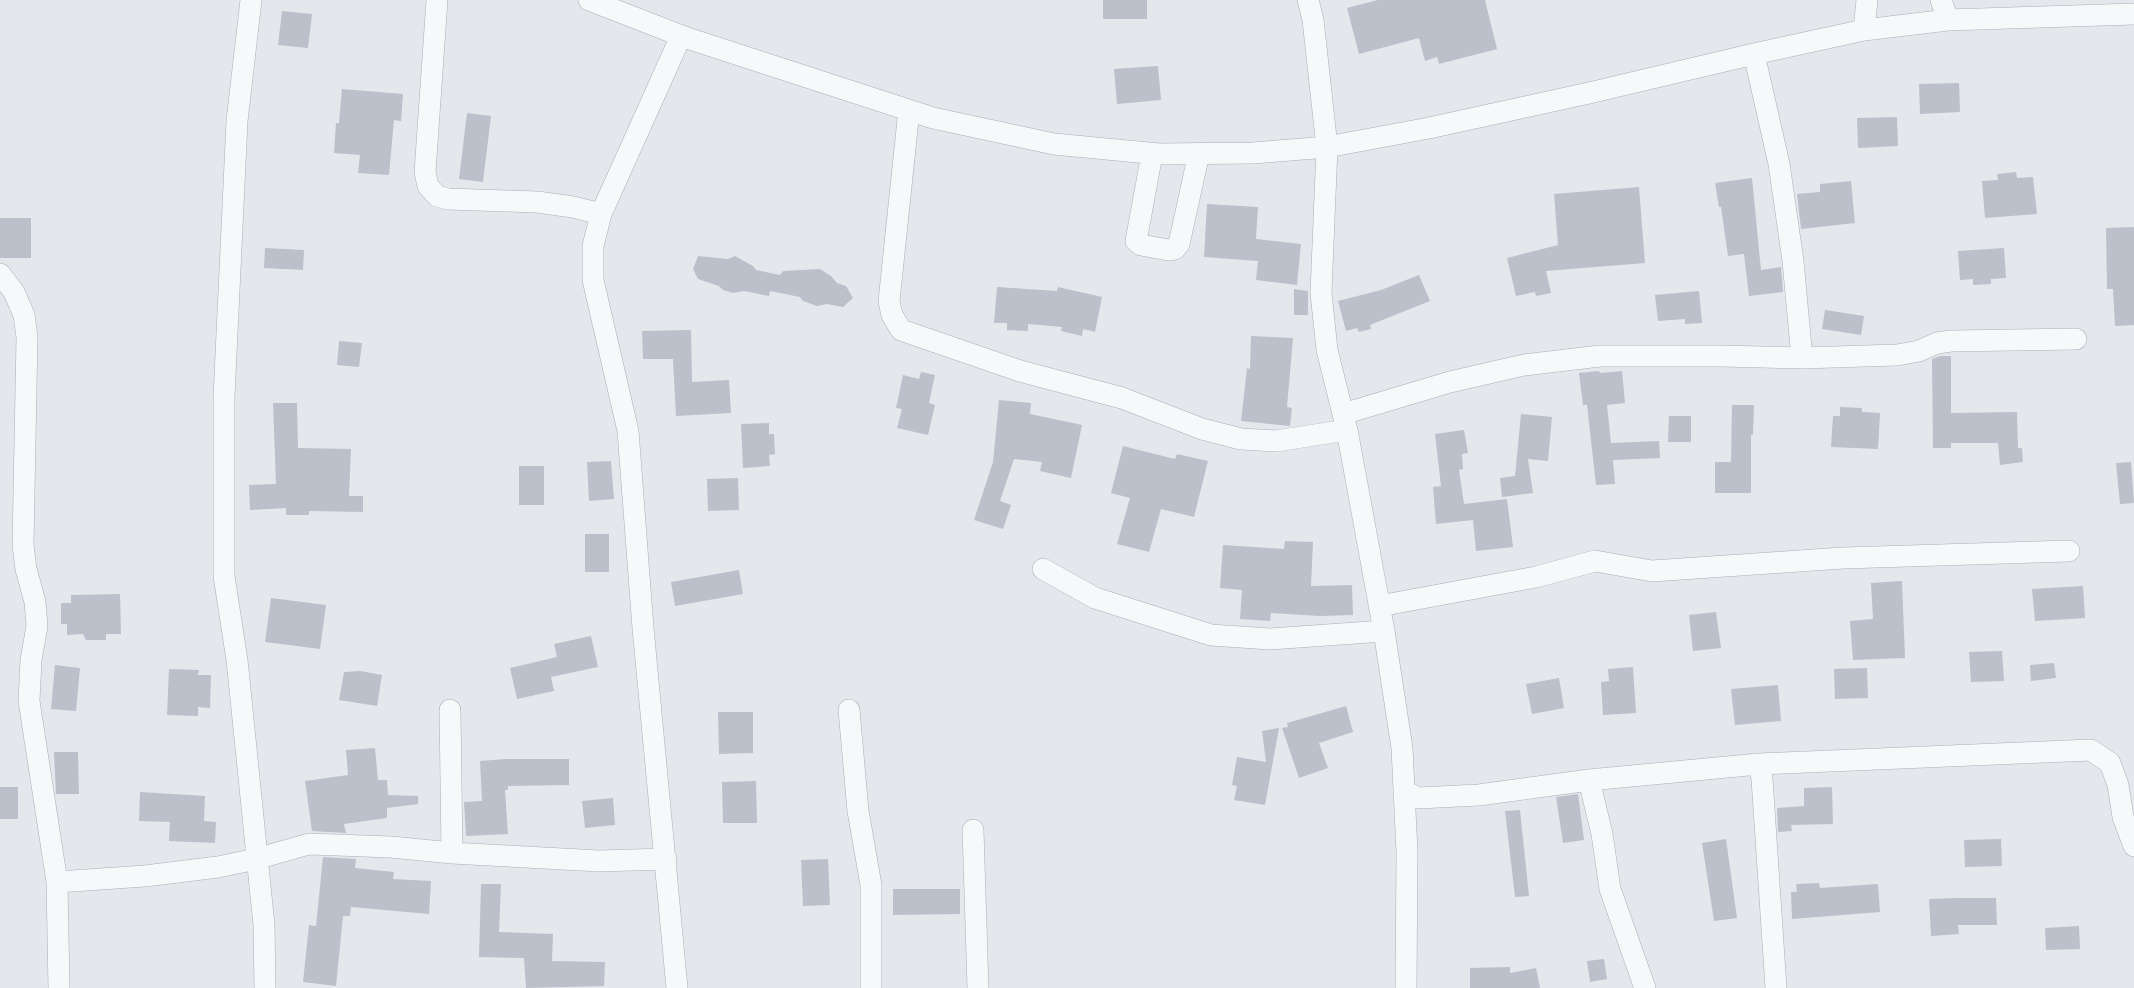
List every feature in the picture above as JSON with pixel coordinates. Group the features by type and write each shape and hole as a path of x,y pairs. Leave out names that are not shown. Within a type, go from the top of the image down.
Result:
{"street":[{"path":"251,0 237,122 232,206 224,397 224,576 237,660 264,925 265,988"},
{"path":"437,0 425,172 428,186 437,196 448,199 537,202 601,214"},
{"path":"589,0 681,36 933,118 1054,144 1152,154 1252,153 1327,147 1429,128 1864,30 1948,20 2134,14"},
{"path":"1308,0 1327,147 1321,293 1327,350 1345,422 1384,631 1402,748 1407,852 1406,988"},
{"path":"1864,30 1867,0"},
{"path":"1941,0 1948,20"},
{"path":"677,988 643,628 628,431 593,280 593,246 601,214 681,36"},
{"path":"1754,54 1779,164 1793,261 1802,358"},
{"path":"909,110 889,301 892,315 901,330 1020,371 1122,398 1202,429 1241,439 1276,441 1345,422 1450,382 1524,365 1600,356 1802,358 1897,355 1951,341 2076,339"},
{"path":"1152,154 1136,241 1141,245 1168,250 1175,249 1179,244 1199,153"},
{"path":"0,274 14,292 24,315 27,337 23,545 26,569 35,602 37,626 29,701 57,882 59,988"},
{"path":"1379,606 1536,577 1594,561 1652,571 1843,558 2069,551"},
{"path":"1043,569 1095,598 1210,635 1270,639 1384,631"},
{"path":"450,710 452,853"},
{"path":"849,710 858,810 871,885 871,988"},
{"path":"1404,791 1418,798 1479,795 1589,780 1759,764 2091,750 2110,763 2118,785 2123,817 2134,846"},
{"path":"1759,764 1763,790 1776,988"},
{"path":"1589,780 1602,834 1610,890 1645,988"},
{"path":"973,830 978,988"},
{"path":"57,882 146,876 218,867 309,844 599,861 666,859"}],"building":[{"path":"1103,0 1147,0 1147,19 1103,19"},
{"path":"1378,0 1485,0 1497,49 1439,64 1437,57 1425,61 1419,38 1359,54 1347,8"},
{"path":"282,11 312,14 308,48 278,45"},
{"path":"1158,66 1161,100 1117,104 1114,69"},
{"path":"1959,83 1960,112 1920,114 1919,84"},
{"path":"342,89 403,94 401,121 394,120 389,175 358,173 360,155 334,153"},
{"path":"467,113 491,116 483,182 459,179"},
{"path":"1897,117 1898,146 1858,148 1857,118"},
{"path":"2016,172 2017,178 2033,177 2037,214 1985,218 1982,181 1998,180 1997,174"},
{"path":"1752,178 1761,270 1781,267 1783,292 1749,296 1744,254 1728,256 1715,183"},
{"path":"1851,181 1855,223 1801,229 1797,194 1820,192 1820,184"},
{"path":"1639,187 1645,263 1546,271 1551,293 1536,296 1535,292 1516,296 1507,258 1558,245 1554,194"},
{"path":"1207,204 1258,207 1256,239 1301,244 1297,285 1256,280 1258,261 1204,257"},
{"path":"0,218 31,218 31,258 0,258"},
{"path":"2134,227 2134,325 2115,326 2113,289 2107,289 2106,228"},
{"path":"265,248 304,250 303,270 264,268"},
{"path":"2004,248 2006,278 1991,279 1991,284 1973,285 1973,279 1960,280 1958,251"},
{"path":"698,256 728,259 735,256 756,270 780,275 783,271 820,269 837,283 846,286 853,298 843,307 827,304 817,306 803,301 800,297 770,291 769,296 744,291 733,293 698,279 693,269"},
{"path":"1419,275 1430,301 1370,325 1371,329 1359,332 1357,328 1346,331 1338,301 1381,290"},
{"path":"997,287 1057,291 1058,287 1102,297 1095,332 1083,329 1082,336 1061,331 1062,327 1028,324 1028,331 1007,330 1007,323 994,323"},
{"path":"1294,289 1308,291 1308,315 1294,315"},
{"path":"1699,291 1702,323 1685,324 1685,319 1658,321 1655,295"},
{"path":"1825,310 1864,316 1861,335 1822,329"},
{"path":"691,330 692,382 729,380 731,413 676,416 673,359 643,359 642,331"},
{"path":"1251,336 1293,338 1287,407 1292,408 1290,426 1241,421 1247,368 1250,369"},
{"path":"339,341 362,343 359,367 337,365"},
{"path":"1951,356 1951,413 2017,412 2018,448 2022,448 2023,462 2000,465 1998,443 1951,443 1951,448 1933,448 1932,359"},
{"path":"1599,371 1600,373 1622,371 1625,403 1607,405 1611,443 1659,441 1660,458 1613,460 1615,484 1596,485 1587,405 1583,405 1579,373"},
{"path":"921,372 935,375 929,403 935,405 928,435 897,428 902,409 896,408 903,375 919,379"},
{"path":"999,400 1031,403 1030,414 1082,425 1071,478 1040,471 1042,462 1014,459 1000,501 1011,505 1003,529 974,520 993,462"},
{"path":"273,403 297,403 298,448 351,449 349,496 363,496 363,512 309,511 309,515 286,515 286,508 250,510 249,485 276,484"},
{"path":"1732,405 1754,405 1753,435 1751,435 1751,493 1715,493 1715,462 1731,462"},
{"path":"1840,407 1862,408 1862,412 1880,413 1878,449 1831,447 1833,416 1840,416"},
{"path":"1521,414 1552,417 1548,461 1528,459 1533,493 1502,497 1500,478 1515,476"},
{"path":"1669,416 1691,416 1691,442 1668,442"},
{"path":"769,423 769,434 774,434 775,454 769,455 770,466 743,468 741,424"},
{"path":"1464,430 1468,453 1462,454 1463,469 1459,470 1464,504 1507,499 1513,547 1476,551 1473,520 1436,524 1433,487 1441,486 1435,434"},
{"path":"1123,446 1175,459 1177,454 1208,461 1194,517 1161,509 1149,552 1117,544 1130,498 1111,493"},
{"path":"611,461 614,499 589,501 587,462"},
{"path":"2131,462 2134,503 2120,504 2116,463"},
{"path":"519,466 544,466 544,505 519,505"},
{"path":"738,478 739,510 708,511 707,479"},
{"path":"585,534 609,534 609,572 585,572"},
{"path":"1285,541 1313,542 1311,586 1352,585 1353,615 1320,616 1271,613 1270,621 1240,619 1242,590 1220,588 1223,545 1284,549"},
{"path":"739,570 743,594 675,606 671,582"},
{"path":"1902,581 1905,658 1853,660 1850,621 1873,619 1871,583"},
{"path":"2083,586 2085,618 2035,621 2032,589"},
{"path":"120,594 121,634 106,634 106,640 86,640 83,634 67,635 67,624 61,624 61,603 71,603 71,595"},
{"path":"271,598 326,605 320,649 265,642"},
{"path":"1716,612 1721,648 1693,651 1689,615"},
{"path":"591,636 598,667 551,677 554,691 517,699 510,668 557,657 554,644"},
{"path":"2002,651 2004,681 1971,682 1969,652"},
{"path":"2054,663 2056,678 2031,681 2030,665"},
{"path":"55,665 80,668 76,711 51,709"},
{"path":"1633,667 1636,713 1603,715 1601,682 1609,681 1608,669"},
{"path":"1867,668 1868,698 1835,699 1834,669"},
{"path":"169,669 199,670 198,675 211,675 210,708 198,707 198,716 167,715"},
{"path":"360,671 382,675 377,706 339,700 344,672"},
{"path":"1559,678 1564,708 1532,714 1526,684"},
{"path":"1778,685 1781,721 1735,725 1731,689"},
{"path":"1346,706 1353,732 1319,743 1328,768 1299,778 1282,728 1288,727 1287,723"},
{"path":"718,712 753,712 753,753 719,754"},
{"path":"1279,728 1265,805 1234,800 1237,786 1232,785 1237,757 1266,762 1262,731"},
{"path":"375,748 378,780 387,780 388,795 418,796 418,804 387,808 387,818 344,824 346,833 312,831 305,781 348,775 346,750"},
{"path":"54,752 78,752 79,794 56,794"},
{"path":"569,759 569,785 508,786 508,790 505,790 508,834 466,836 464,802 482,801 480,761"},
{"path":"756,781 757,823 723,823 722,782"},
{"path":"0,787 18,787 18,819 0,819"},
{"path":"1832,787 1833,824 1791,825 1792,831 1778,832 1777,808 1804,806 1804,788"},
{"path":"140,792 205,796 204,821 216,822 215,843 169,841 170,822 139,821"},
{"path":"1578,794 1584,840 1563,843 1556,797"},
{"path":"613,798 615,825 585,828 582,801"},
{"path":"1520,810 1529,896 1515,897 1505,811"},
{"path":"1726,839 1737,918 1714,921 1702,843"},
{"path":"2001,839 2002,866 1965,867 1964,840"},
{"path":"323,857 356,859 355,868 394,872 393,879 431,881 429,914 351,907 350,916 343,916 336,986 303,982 309,925 316,926"},
{"path":"828,859 830,905 803,906 801,860"},
{"path":"1819,883 1820,888 1878,884 1880,912 1792,919 1791,892 1797,892 1796,884"},
{"path":"481,884 501,884 499,932 553,934 552,961 605,962 604,986 526,988 524,958 479,957"},
{"path":"893,889 960,889 960,914 893,915"},
{"path":"1996,898 1997,925 1958,925 1959,934 1931,936 1929,899"},
{"path":"2079,926 2080,949 2046,950 2045,928"},
{"path":"1604,959 1607,979 1590,982 1587,961"},
{"path":"1510,967 1510,973 1536,968 1540,988 1470,988 1470,968"}]}
